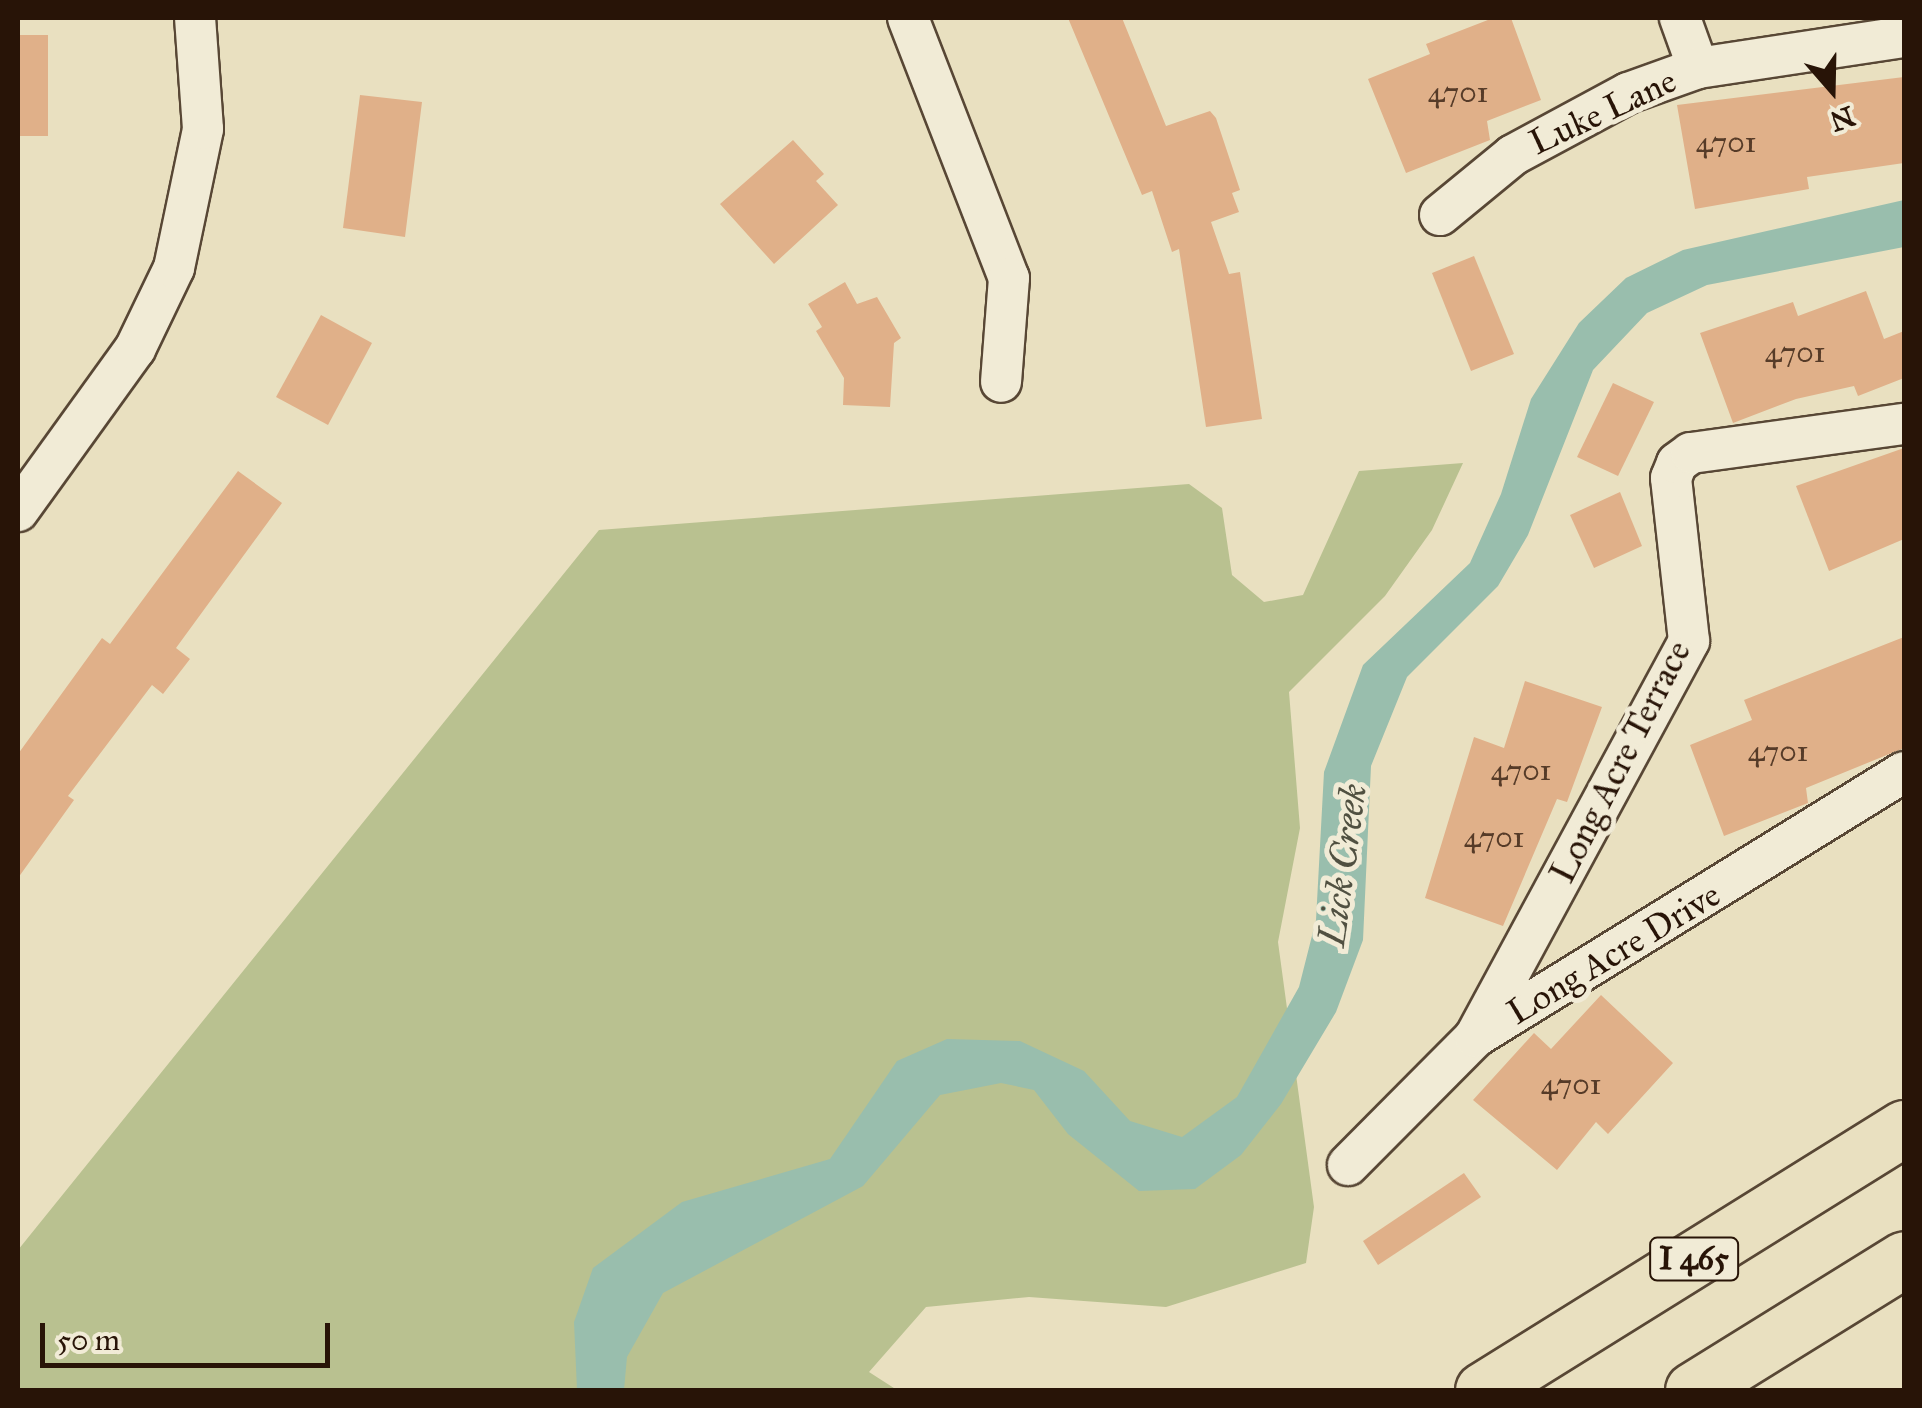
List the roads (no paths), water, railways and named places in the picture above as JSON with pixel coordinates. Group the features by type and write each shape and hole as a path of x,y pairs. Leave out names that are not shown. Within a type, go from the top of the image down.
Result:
{"highway":[{"name":"I 465","path":"1482,1390 1904,1128"},
{"path":"1693,1390 1904,1259"}],"street":[{"path":"18,511 135,349 174,268 203,128 195,18"},
{"path":"908,18 1009,278 1001,382"},
{"path":"1680,18 1698,68"},
{"name":"Luke Lane","path":"1440,215 1560,126 1698,68 1904,37"},
{"name":"Long Acre Terrace","path":"1475,1037 1689,641 1671,478 1678,463 1691,453 1904,424"},
{"name":"Long Acre Drive","path":"1348,1165 1475,1037 1904,772"}],"water":[{"name":"Lick Creek","path":"1904,200 1904,247 1707,285 1647,313 1593,370 1528,535 1498,586 1407,677 1371,766 1363,940 1336,1012 1281,1104 1241,1155 1195,1189 1139,1191 1068,1134 1034,1090 1001,1083 940,1095 863,1186 663,1293 627,1357 624,1390 577,1390 574,1322 593,1268 682,1202 830,1159 897,1061 947,1039 1020,1041 1084,1071 1130,1121 1182,1137 1237,1097 1299,987 1316,920 1324,772 1363,665 1470,563 1501,494 1531,399 1579,323 1626,278 1683,250"}]}
